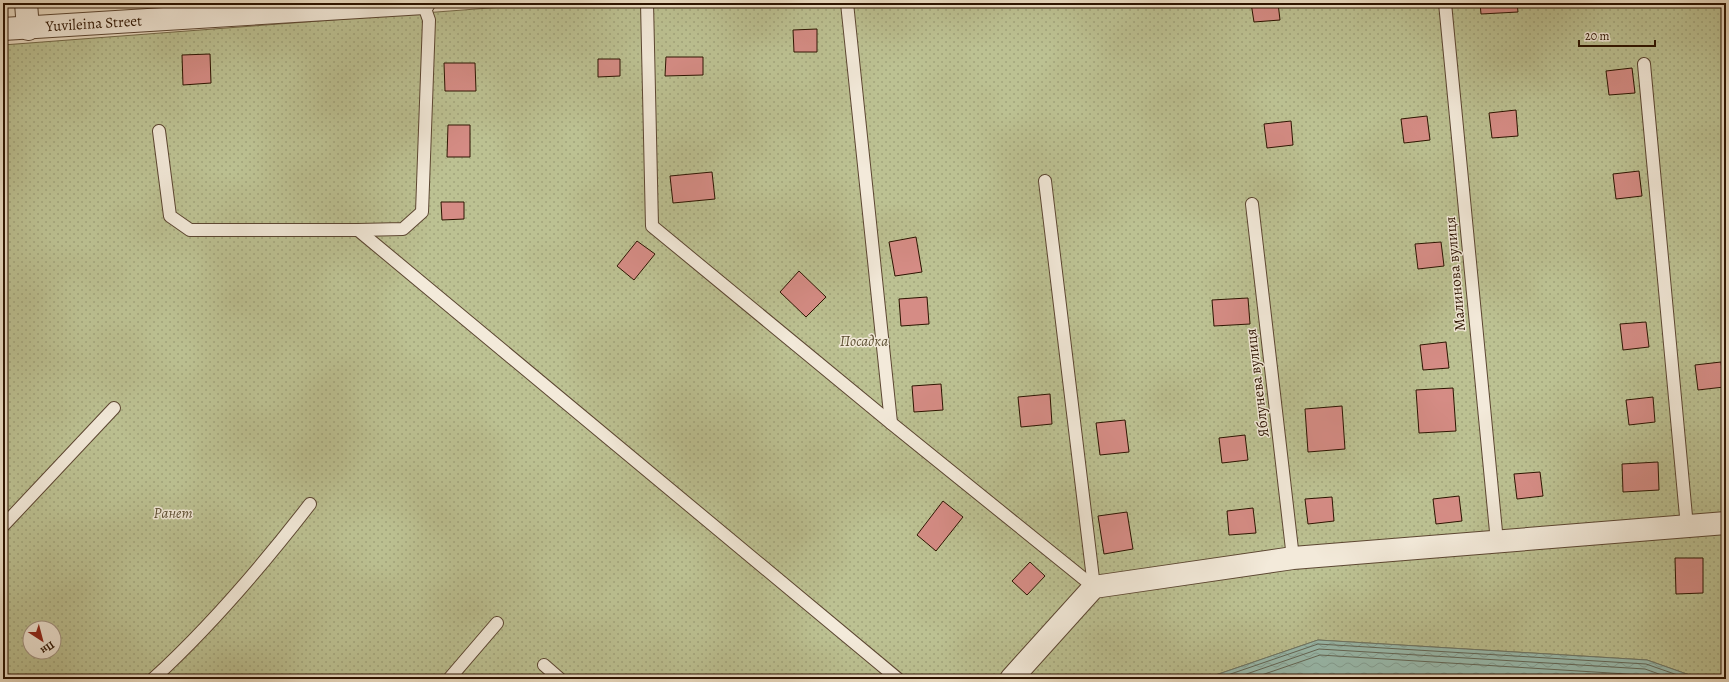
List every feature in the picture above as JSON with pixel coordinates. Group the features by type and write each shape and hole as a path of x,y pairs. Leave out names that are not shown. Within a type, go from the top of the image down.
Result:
{"street":[{"path":"26,3 28,29"},
{"name":"Yuvileina Street","path":"3,29 28,29 424,3"},
{"path":"1011,679 1094,587 1294,558 1726,523"}],"lane":[{"path":"159,131 170,216 190,230 402,229 422,212 428,20 424,3"},
{"path":"647,3 652,226 891,423 1094,587"},
{"path":"847,3 891,423"},
{"name":"Малинова вулиця","path":"1445,3 1497,542"},
{"path":"1644,64 1687,527"},
{"path":"1044,181 1094,587"},
{"name":"Яблунева вулиця","path":"1252,204 1294,558"},
{"path":"358,230 898,679"},
{"path":"3,526 114,408"},
{"path":"153,679 193,641 272,552 310,504"},
{"path":"449,679 496,623"},
{"path":"544,665 560,679"}],"green space":[{"name":"Посадка","path":"555,3 1726,3 1726,679 1701,679 1647,660 1318,640 1204,679 3,679 3,45"}],"water":[{"path":"1318,640 1647,660 1701,679 1204,679"}],"building":[{"path":"1251,3 1278,3 1280,20 1254,22"},
{"path":"1480,3 1517,3 1518,12 1481,14"},
{"path":"817,29 817,52 794,52 793,30"},
{"path":"210,54 211,83 183,85 182,55"},
{"path":"666,57 703,57 703,75 665,76"},
{"path":"598,59 620,59 620,76 598,77"},
{"path":"444,63 475,63 476,91 445,91"},
{"path":"1632,68 1635,93 1609,95 1606,71"},
{"path":"1516,110 1518,136 1492,138 1489,113"},
{"path":"1427,116 1430,140 1404,143 1401,119"},
{"path":"1291,121 1293,145 1267,148 1264,124"},
{"path":"448,125 470,125 470,157 447,157"},
{"path":"1639,171 1642,196 1616,199 1613,174"},
{"path":"712,172 715,199 673,203 670,176"},
{"path":"441,202 464,202 464,219 442,220"},
{"path":"916,237 922,272 895,276 889,242"},
{"path":"637,241 655,254 634,280 617,266"},
{"path":"1441,242 1444,266 1418,269 1415,244"},
{"path":"799,271 826,297 806,317 780,292"},
{"path":"927,297 929,324 901,326 899,299"},
{"path":"1248,298 1250,324 1214,326 1212,300"},
{"path":"1646,322 1649,347 1623,350 1620,324"},
{"path":"1446,342 1449,368 1423,370 1420,345"},
{"path":"1721,362 1724,387 1698,390 1695,365"},
{"path":"941,384 943,410 914,412 912,386"},
{"path":"1453,388 1456,431 1419,433 1416,390"},
{"path":"1050,394 1052,424 1021,427 1018,397"},
{"path":"1653,397 1655,422 1629,425 1626,400"},
{"path":"1342,406 1345,449 1308,452 1305,409"},
{"path":"1125,420 1129,452 1100,455 1096,423"},
{"path":"1245,435 1248,460 1222,463 1219,438"},
{"path":"1658,462 1659,490 1623,492 1622,464"},
{"path":"1540,472 1543,496 1517,499 1514,474"},
{"path":"1459,496 1462,521 1436,524 1433,499"},
{"path":"1332,497 1334,521 1308,524 1305,499"},
{"path":"943,501 963,517 936,551 917,535"},
{"path":"1253,508 1256,533 1229,535 1227,511"},
{"path":"1127,512 1133,549 1104,554 1098,516"},
{"path":"1675,558 1703,558 1703,593 1676,594"},
{"path":"1030,562 1045,576 1027,595 1012,581"}],"park label":[{"name":"Ранет","path":"173,513"}]}
